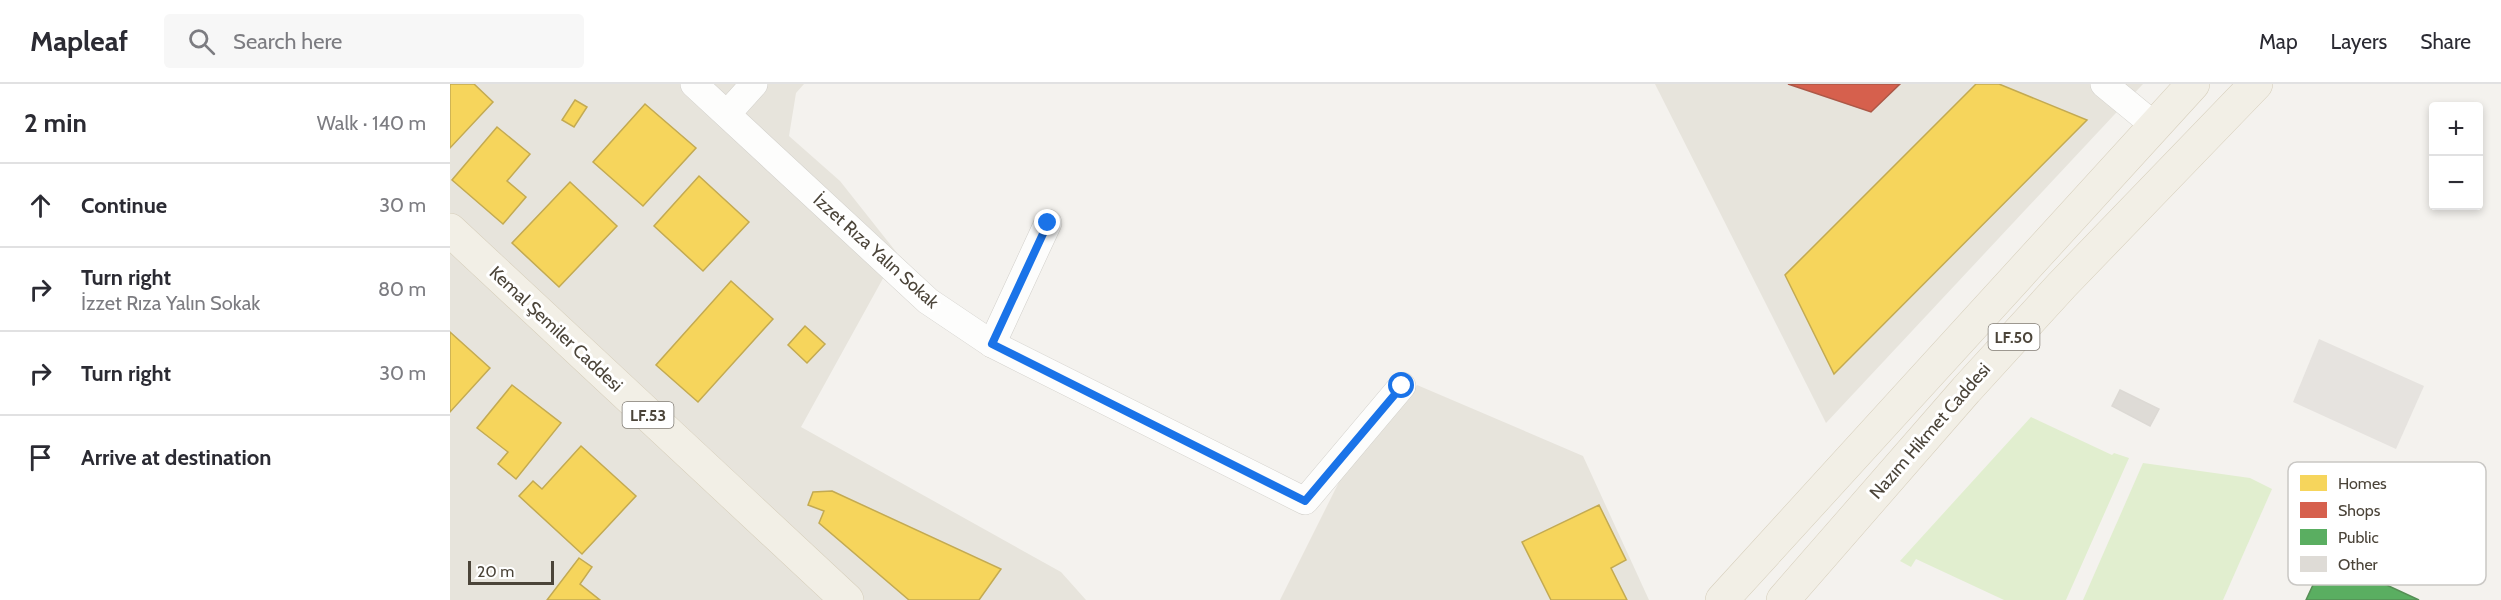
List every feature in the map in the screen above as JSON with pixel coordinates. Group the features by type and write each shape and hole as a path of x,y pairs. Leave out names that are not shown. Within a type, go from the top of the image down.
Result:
{"main road":[{"name":"Nazım Hikmet Caddesi","path":"1722,600 2193,84"},
{"name":"Nazım Hikmet Caddesi","path":"1783,600 1966,390 2070,277 2256,84"},
{"name":"Kemal Şemiler Caddesi","path":"450,230 847,600"}],"street":[{"name":"İzzet Rıza Yalın Sokak","path":"694,84 928,302 992,344 1305,501 1402,386"},
{"path":"727,114 754,84"},
{"path":"2104,84 2155,126"},
{"path":"992,344 1048,223"}],"shaded area":[{"path":"450,84 804,84 796,93 789,136 840,181 897,253 801,427 1061,572 1086,600 450,600"},
{"path":"1655,84 2143,84 1826,423"},
{"path":"2319,339 2424,386 2396,449 2293,402"},
{"path":"1417,385 1583,456 1649,600 1280,600 1341,478"}],"green space":[{"path":"2031,417 2112,455 2114,453 2129,458 2066,600 2004,600 1916,559 1911,567 1900,561"},
{"path":"2143,463 2250,478 2272,489 2223,600 2083,600"}],"building: Homes":[{"path":"450,84 474,84 493,102 450,148"},
{"path":"1976,84 1999,84 2087,120 1834,374 1785,275"},
{"path":"575,100 587,107 574,127 562,120"},
{"path":"645,104 696,148 643,206 593,162"},
{"path":"497,127 530,154 507,181 526,197 503,224 452,180"},
{"path":"699,176 749,222 703,271 654,226"},
{"path":"570,182 617,226 559,287 512,243"},
{"path":"731,281 773,319 698,402 656,365"},
{"path":"805,326 825,344 807,363 788,345"},
{"path":"450,332 490,368 450,412"},
{"path":"512,385 561,423 516,479 498,464 508,452 477,428"},
{"path":"581,446 636,496 582,554 519,496 533,481 542,489"},
{"path":"832,491 1001,569 979,600 909,600 819,523 824,511 808,505 813,492"},
{"path":"1599,505 1626,560 1611,568 1627,600 1551,600 1522,542"},
{"path":"579,558 592,567 580,584 600,600 547,600"}],"building: Shops":[{"path":"1788,84 1900,84 1871,112"}],"building: Public":[{"path":"2313,585 2387,585 2419,600 2306,600"}],"building: Other":[{"path":"2120,390 2159,409 2150,426 2112,406"}],"route":[{"path":"1048,223 992,344 1305,501 1402,386"}]}
